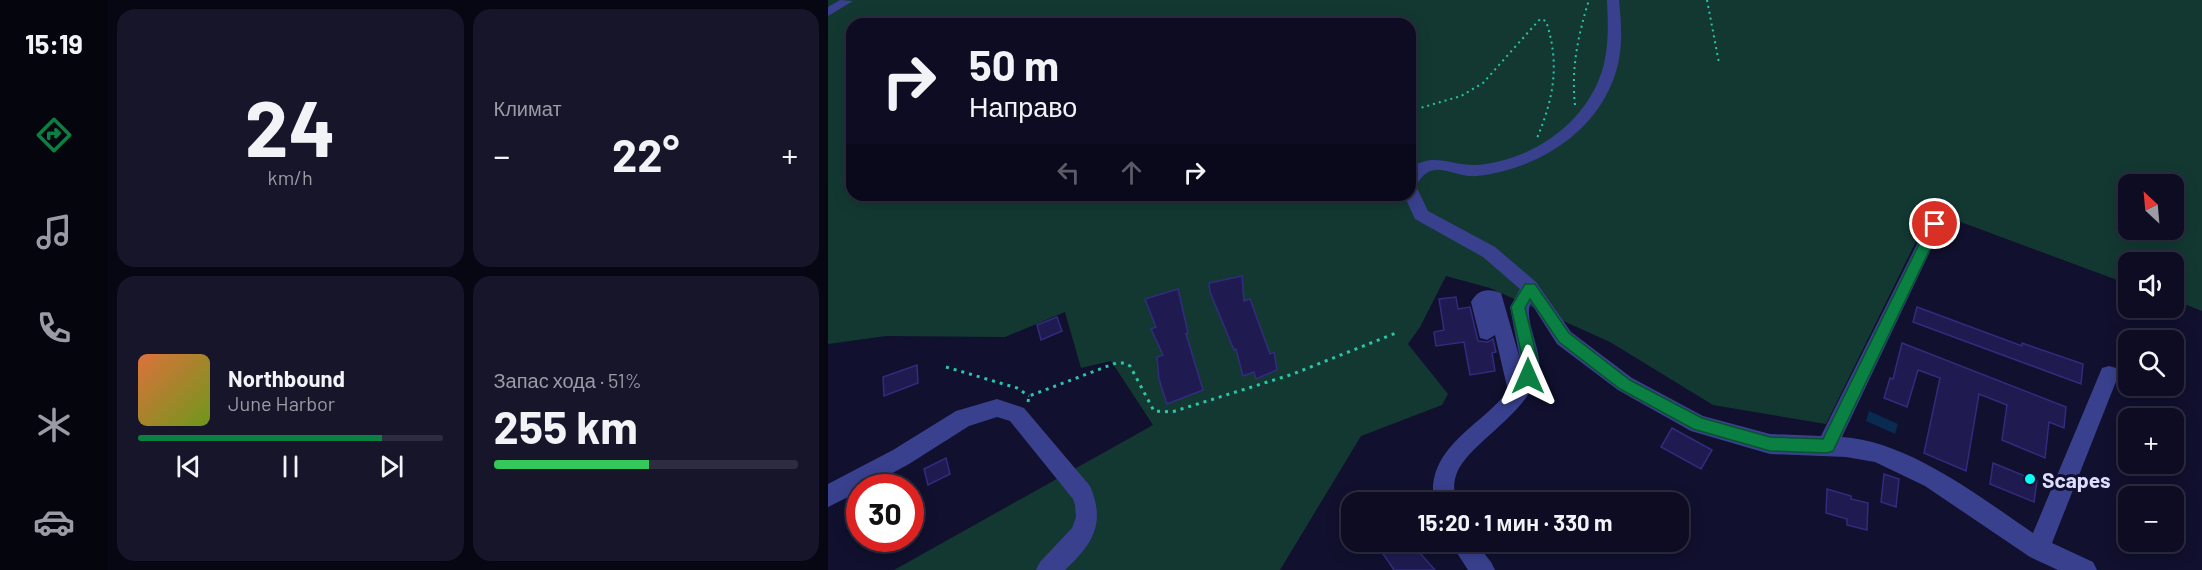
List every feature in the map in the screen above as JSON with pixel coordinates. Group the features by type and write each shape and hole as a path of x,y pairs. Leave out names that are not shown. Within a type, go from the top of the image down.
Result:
{"street":[{"path":"1416,172 1438,164 1463,170 1479,170 1528,158 1554,146 1578,125 1598,97 1609,74 1617,26 1613,0"},
{"path":"828,12 847,1"},
{"path":"1415,201 1421,215 1443,230 1489,252 1530,288 1564,338 1625,384 1698,424 1770,444 1846,447 1877,453 1933,479 2038,549 2085,570"},
{"path":"1827,446 1935,224"},
{"path":"1444,492 1444,480 1459,454 1519,394 1528,376 1530,361 1518,307 1530,288"},
{"path":"1487,332 1480,302 1484,297 1492,296 1495,298 1519,394"},
{"path":"2038,549 2109,374"},
{"path":"828,496 900,457 963,418 997,408 1017,414 1082,493 1089,508 1085,528 1070,550 1048,570"},
{"path":"1469,552 1483,570"}],"path":[{"path":"1578,125 1572,88 1577,49 1589,0"},
{"path":"1707,0 1719,63"},
{"path":"1416,109 1461,96 1483,83 1535,22 1540,19 1546,21 1550,32 1557,77 1546,116 1528,158"},
{"path":"1029,396 1116,363 1125,363 1130,366 1154,411 1172,412 1293,374 1396,333"},
{"path":"946,367 1017,388 1029,396"},
{"path":"1026,424 1029,396"}],"green space":[{"path":"828,0 2202,0 2202,311 2184,304 2184,252 2118,252 2118,280 1931,211 1826,424 1713,405 1610,342 1490,288 1446,276 1420,327 1408,344 1448,394 1442,405 1361,436 1280,570 894,570 1153,425 1111,361 1081,368 1065,312 1005,337 886,336 828,344"}],"water":[{"path":"1869,411 1898,424 1895,434 1866,421"}],"building":[{"path":"1242,276 1244,301 1250,299 1270,354 1274,352 1277,370 1256,379 1254,372 1243,376 1236,349 1234,350 1210,292 1209,283"},
{"path":"1178,289 1188,333 1186,334 1203,390 1167,404 1159,379 1157,357 1163,355 1151,329 1156,327 1145,299"},
{"path":"1456,297 1458,309 1470,307 1478,341 1488,342 1493,339 1496,352 1492,353 1495,371 1470,375 1464,342 1436,346 1434,332 1444,330 1439,299"},
{"path":"1917,307 2022,346 2022,343 2083,364 2081,384 1913,322"},
{"path":"1057,317 1062,331 1041,340 1037,325"},
{"path":"1902,343 2066,407 2064,428 2049,422 2045,458 2002,440 2007,405 1979,394 1966,471 1924,453 1940,378 1918,370 1907,407 1884,398 1890,378 1893,379"},
{"path":"917,365 918,383 884,396 883,377"},
{"path":"1672,428 1712,450 1701,469 1661,447"},
{"path":"946,458 950,474 928,485 924,469"},
{"path":"1993,463 2037,481 2034,502 1990,484"},
{"path":"1884,474 1899,479 1896,507 1881,502"},
{"path":"1827,489 1868,503 1867,530 1847,525 1847,519 1826,513"},
{"path":"1382,552 1419,552 1435,570 1394,570"}],"place":[{"name":"Scapes","path":"2030,479"}],"route":[{"path":"1528,376 1530,361 1518,307 1530,288 1564,338 1625,384 1698,424 1770,444 1827,446 1935,224"}]}
